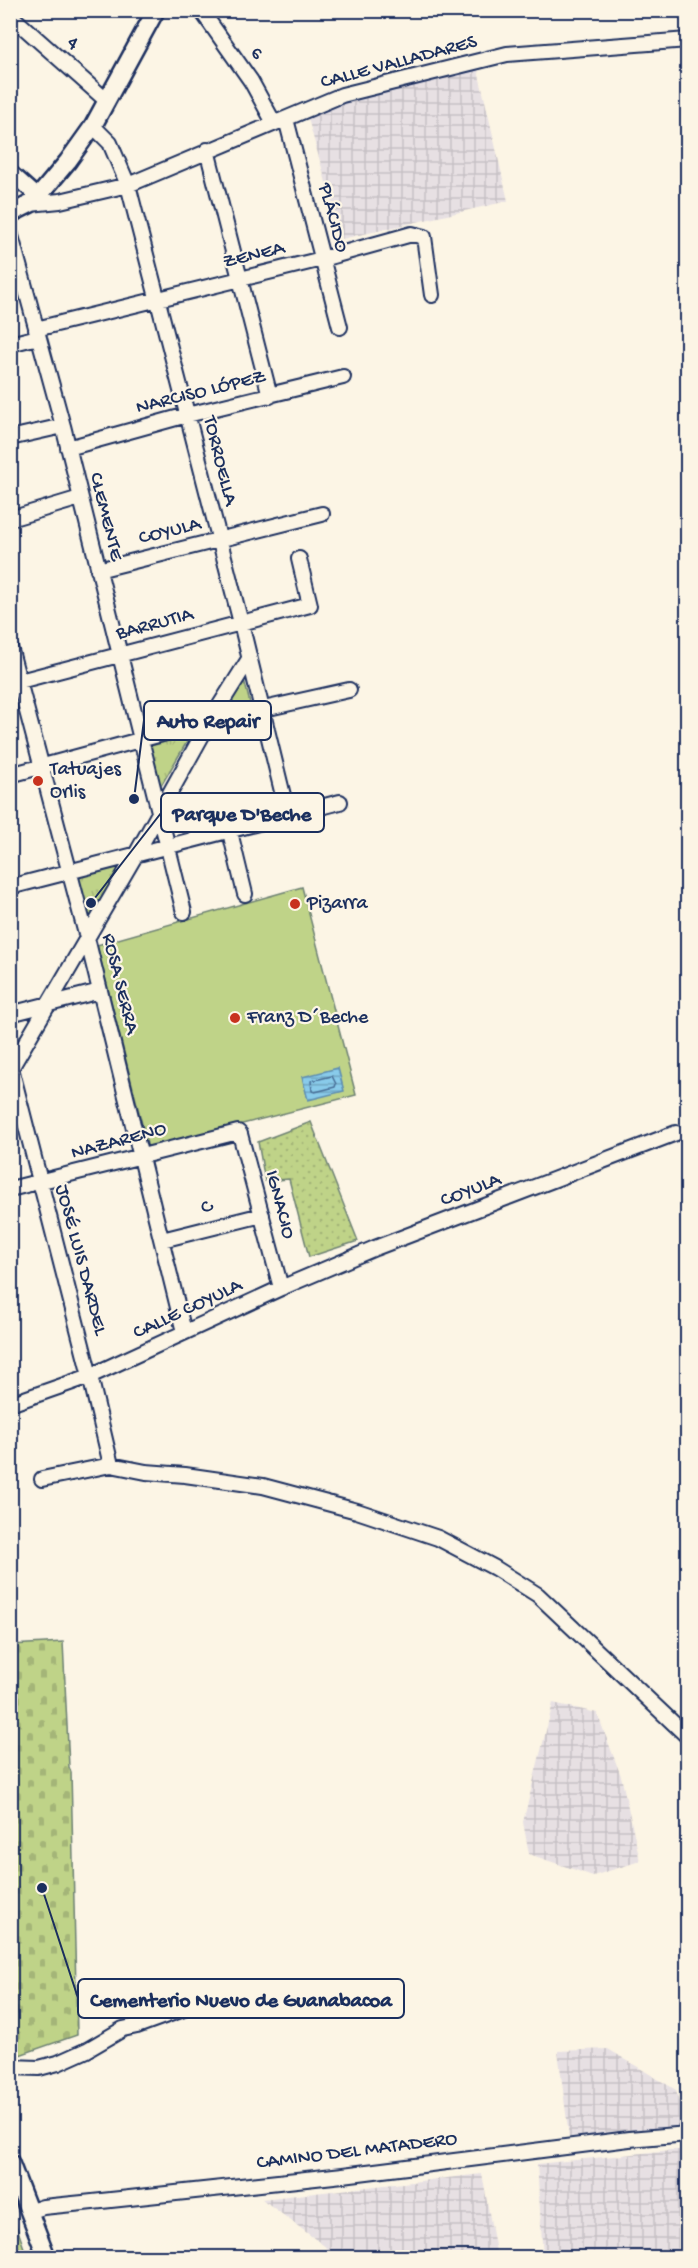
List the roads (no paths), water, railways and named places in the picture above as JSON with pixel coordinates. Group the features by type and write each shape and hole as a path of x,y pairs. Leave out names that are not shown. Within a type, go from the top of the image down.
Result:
{"main road":[{"path":"10,214 34,200 68,161 93,126 156,10"},
{"path":"10,2162 31,2211 47,2258"}],"street":[{"name":"6","path":"201,10 280,121"},
{"name":"4","path":"10,15 107,101"},
{"name":"CALLE VALLADARES","path":"34,200 60,201 128,184 342,95 507,54 687,40"},
{"name":"PLÁCIDO","path":"280,121 340,327"},
{"name":"TORROELLA","path":"93,126 110,143 128,184 241,623 288,816"},
{"path":"207,150 270,396"},
{"path":"10,172 34,200"},
{"name":"CLEMENTE","path":"10,232 63,426 184,912"},
{"name":"ZENEA","path":"10,344 37,333 158,299 240,280 412,234 424,237 432,295"},
{"name":"NARCISO LÓPEZ","path":"68,448 343,377"},
{"path":"10,438 63,426"},
{"path":"10,519 80,498"},
{"name":"COYULA","path":"98,570 322,514"},
{"name":"BARRUTIA","path":"15,682 310,605 299,559"},
{"name":"ROSA SERRA","path":"10,646 15,682 42,768 70,872 184,1332"},
{"path":"11,1068 135,856 210,721 249,659"},
{"path":"10,775 210,721 349,690"},
{"path":"10,887 340,802"},
{"path":"230,832 245,894"},
{"path":"10,1014 100,991"},
{"name":"JOSÉ LUIS DARDEL","path":"11,1068 111,1465"},
{"name":"NAZARENO","path":"10,1190 238,1132"},
{"name":"IGNACIO","path":"238,1132 281,1288"},
{"name":"COYULA","path":"281,1288 375,1248 676,1132"},
{"name":"C","path":"162,1240 262,1215"},
{"name":"CALLE COYULA","path":"10,1404 90,1376 281,1288"},
{"path":"42,1479 111,1465 146,1472 263,1486 357,1511 438,1538 495,1568 538,1595 589,1641 687,1737"},
{"path":"10,2067 39,2068 58,2063 123,2029 203,2002 214,2006"},
{"name":"CAMINO DEL MATADERO","path":"31,2211 43,2207 343,2175 629,2139 687,2134"}],"water":[{"path":"338,1068 344,1091 308,1100 302,1077"}],"place":[{"name":"Tatuajes Orlis","path":"38,781"},
{"name":"Auto Repair","path":"134,799"},
{"name":"Parque D'Beche","path":"91,903"},
{"name":"Pizarra","path":"295,904"},
{"name":"Franz D´Beche","path":"235,1018"},
{"name":"Cementerio Nuevo de Guanabacoa","path":"42,1888"}]}
